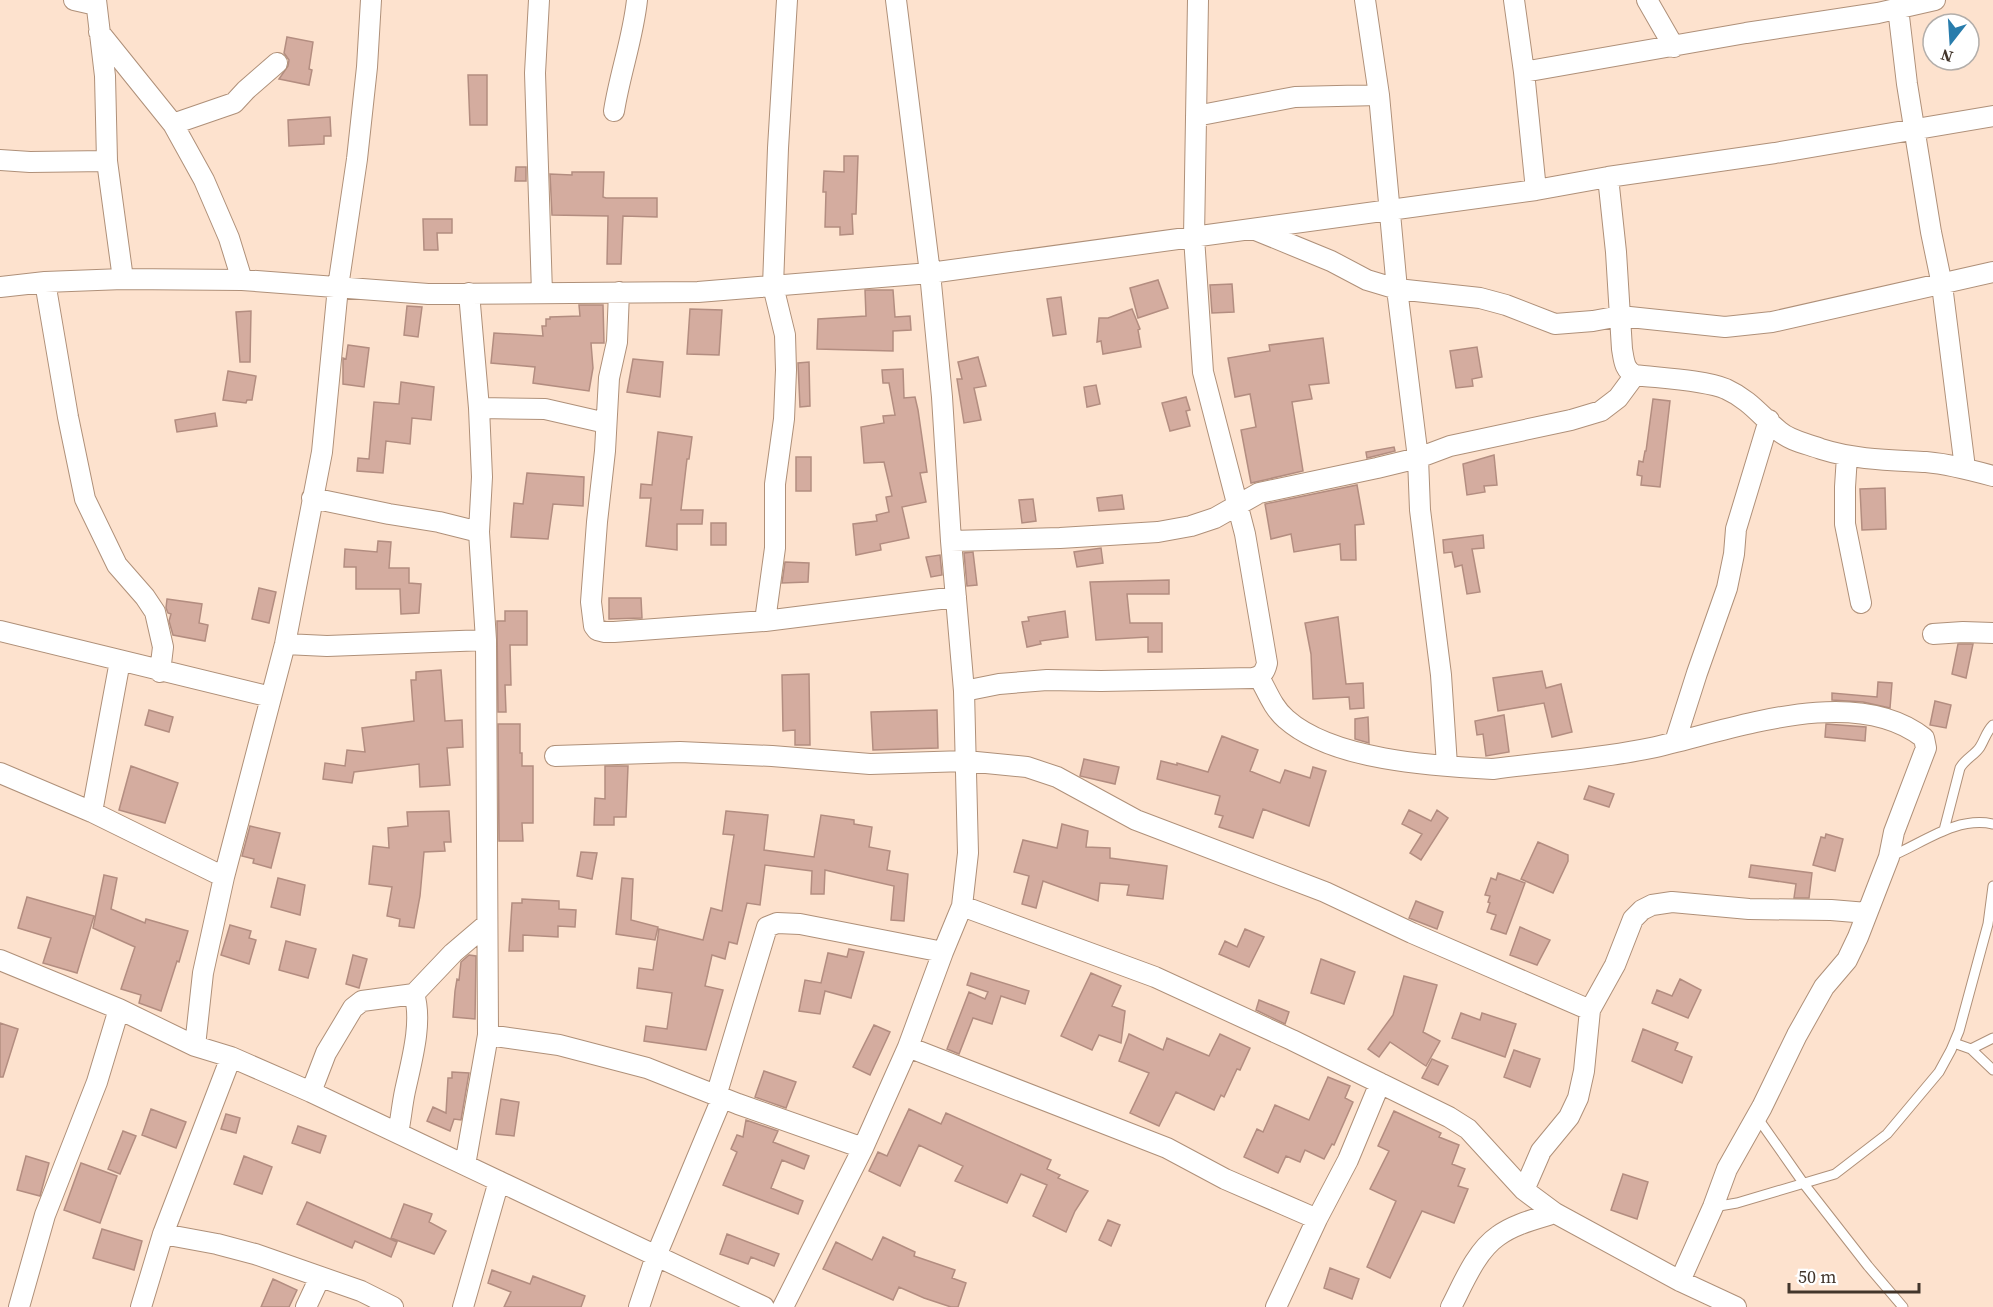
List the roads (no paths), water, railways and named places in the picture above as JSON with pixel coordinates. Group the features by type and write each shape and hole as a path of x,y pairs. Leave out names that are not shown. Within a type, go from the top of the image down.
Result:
{"street":[{"path":"74,0 96,2 105,76 107,161 123,279"},
{"path":"195,1046 203,973 224,878 285,644 322,452 339,287 367,67 370,0"},
{"path":"540,0 536,73 542,293"},
{"path":"614,111 618,82 634,22 637,0"},
{"path":"765,621 775,548 775,484 784,419 786,370 785,335 773,286 787,0"},
{"path":"783,1307 863,1148 908,1047 962,906 968,853 964,691 942,397 930,273 896,0"},
{"path":"964,691 999,684 1047,680 1259,677 1266,670 1267,663 1245,534 1203,372 1194,237 1198,0"},
{"path":"1365,0 1379,95 1397,289 1418,458 1420,510 1441,675 1447,765"},
{"path":"1514,0 1536,190"},
{"path":"1647,0 1674,47"},
{"path":"1524,72 1674,47 1877,7 1898,8 1935,0"},
{"path":"1898,8 1931,232 1942,285 1965,468"},
{"path":"99,32 173,124 204,180 229,238 242,279"},
{"path":"173,124 234,103 277,63"},
{"path":"1196,116 1295,97 1379,95"},
{"path":"0,287 45,282 123,279 242,279 428,294 698,292 930,273 1536,190 1993,116"},
{"path":"0,160 107,161"},
{"path":"1608,177 1625,364 1630,373 1725,388 1750,403 1779,432 1792,439 1847,456 1887,461 1928,462 1965,468 1993,476"},
{"path":"1251,229 1331,261 1367,280 1397,289 1480,298 1506,304 1555,324 1620,316 1725,327 1772,322 1993,272"},
{"path":"45,282 68,417 85,499 117,565 155,612 163,647 160,672"},
{"path":"619,292 617,342 609,378 591,602 594,626 597,630 614,632 765,621 956,597"},
{"path":"465,1165 488,1035 486,640 479,532 482,477 469,293"},
{"path":"951,541 1158,532 1191,526 1215,518 1259,492 1377,468 1418,458 1450,446 1572,420 1602,411 1618,398 1635,375"},
{"path":"478,408 545,409 606,423"},
{"path":"1675,742 1727,588 1736,529 1769,420"},
{"path":"1847,456 1845,524 1861,603"},
{"path":"312,498 440,522 479,532"},
{"path":"0,631 271,698"},
{"path":"1934,634 1993,633"},
{"path":"285,644 327,646 486,640"},
{"path":"92,812 120,661"},
{"path":"1259,677 1277,710 1286,720 1324,743 1362,754 1447,765 1493,769 1639,750 1744,724 1808,714 1851,712 1893,720 1924,738 1926,748 1894,832 1889,857 1847,960 1824,987 1813,1006 1727,1169 1680,1281"},
{"path":"555,756 680,752 772,756 870,764 966,761 1027,767 1057,777 1136,820 1325,892 1412,933 1590,1010"},
{"path":"0,773 92,812 224,878"},
{"path":"1524,1190 1541,1151 1569,1117 1578,1098 1584,1071 1590,1010 1615,965 1633,919 1642,910 1652,905 1692,902 1749,909 1832,910 1867,913"},
{"path":"962,906 1155,977 1292,1040 1449,1117 1468,1129 1524,1190 1555,1213 1680,1281 1736,1307"},
{"path":"639,1307 656,1256 719,1097 767,927 777,922 800,924 943,952"},
{"path":"311,1092 326,1053 353,1008 362,1001 414,994 453,953 487,924"},
{"path":"1,962 119,1009 195,1046 231,1057 311,1092 764,1307"},
{"path":"398,1133 414,1053 418,1006 414,994"},
{"path":"20,1307 45,1215 97,1082 119,1009"},
{"path":"488,1035 559,1045 647,1068 719,1097 863,1148"},
{"path":"908,1047 1167,1148 1225,1179 1317,1219"},
{"path":"141,1307 163,1234 231,1057"},
{"path":"1276,1307 1317,1219 1348,1160 1380,1083"},
{"path":"463,1307 500,1182"},
{"path":"1451,1307 1473,1263 1496,1236 1516,1225 1555,1213"},
{"path":"163,1234 255,1254 361,1291 393,1307"},
{"path":"306,1307 320,1277"}],"lane":[{"path":"1944,830 1960,768 1979,748 1986,733 1993,725"},
{"path":"1889,857 1944,830 1975,822 1993,824"},
{"path":"1713,1207 1737,1203 1835,1174 1887,1134 1939,1072 1954,1042 1988,924 1993,886"},
{"path":"1971,1049 1993,1038"},
{"path":"1954,1042 1971,1049 1993,1070"},
{"path":"1756,1117 1804,1184 1903,1307"}]}
